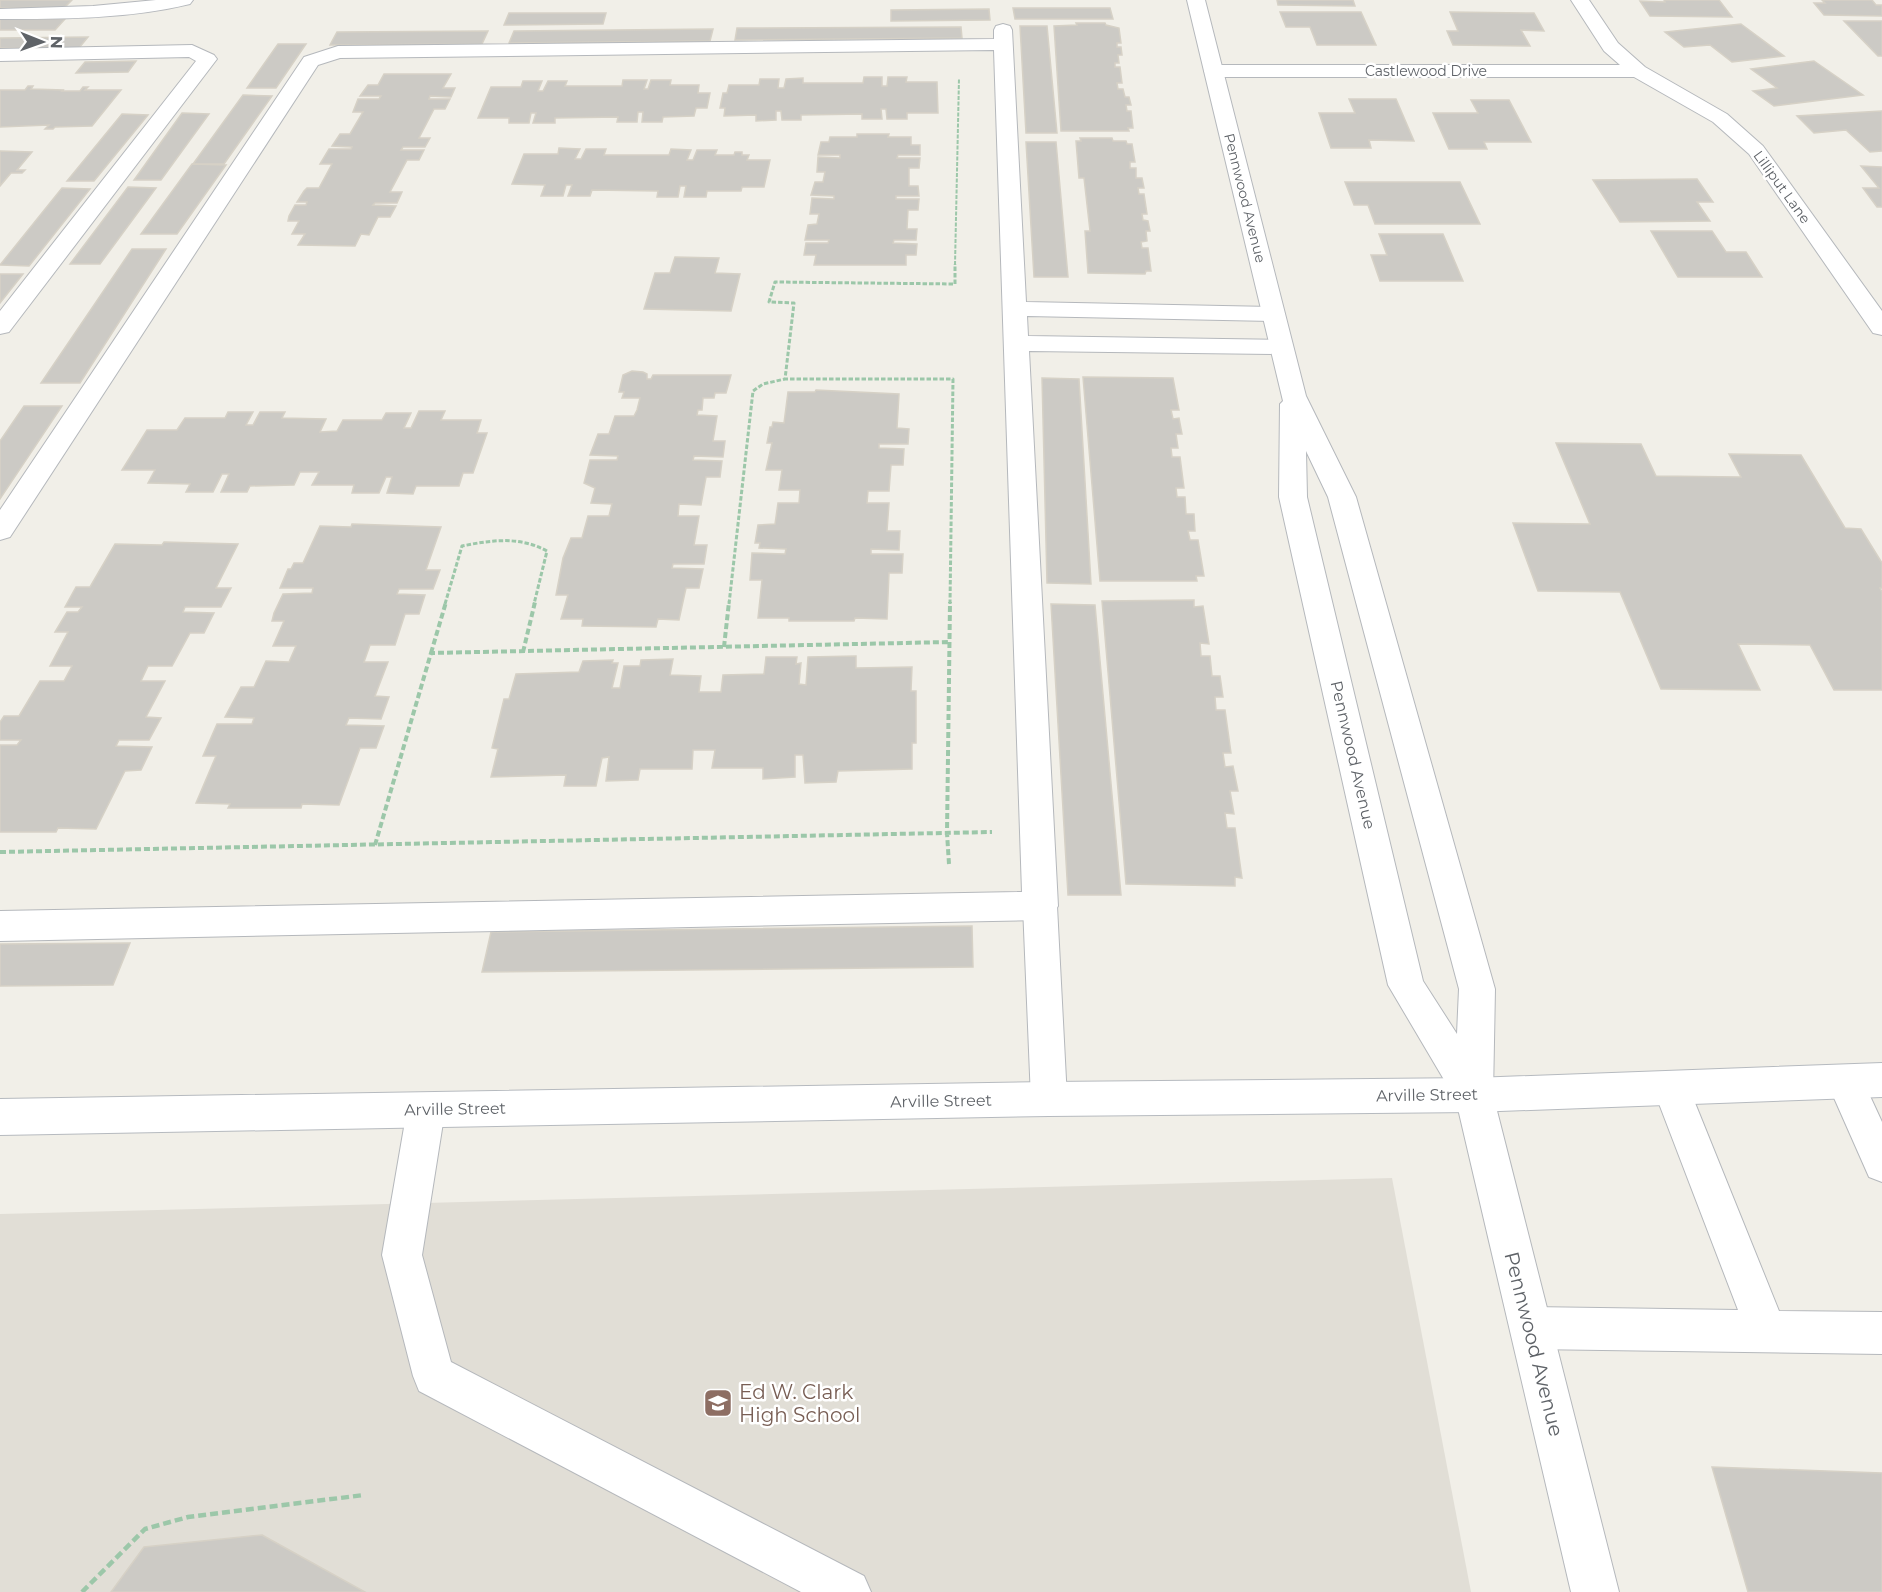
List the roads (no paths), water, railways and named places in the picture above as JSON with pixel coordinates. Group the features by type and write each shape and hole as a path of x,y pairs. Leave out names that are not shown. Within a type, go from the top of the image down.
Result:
{"street":[{"path":"0,14 72,13 166,4 184,0"},
{"name":"Pennwood Avenue","path":"1196,0 1293,396 1342,497 1477,989 1474,1095 1595,1592"},
{"name":"Lilliput Lane","path":"1580,0 1611,47 1638,72 1720,118 1756,150 1882,328"},
{"path":"0,531 311,61 338,52 959,44 1004,37 1040,906 0,926"},
{"path":"0,55 192,51 207,59 0,327"},
{"name":"Castlewood Drive","path":"1214,71 1638,72"},
{"path":"1015,309 1273,314"},
{"path":"1017,343 1281,346"},
{"name":"Pennwood Avenue","path":"1293,396 1293,497 1406,985 1474,1095"},
{"name":"Arville Street","path":"0,1117 1049,1099 1474,1095 1882,1080"}],"lane":[{"path":"1040,906 1049,1099"},
{"path":"1845,1082 1882,1164"},
{"path":"1671,1088 1766,1331"},
{"path":"426,1110 402,1255 434,1376 849,1592"},
{"path":"1531,1328 1882,1333"}],"place":[{"name":"Ed W. Clark High School","path":"718,1403"}]}
